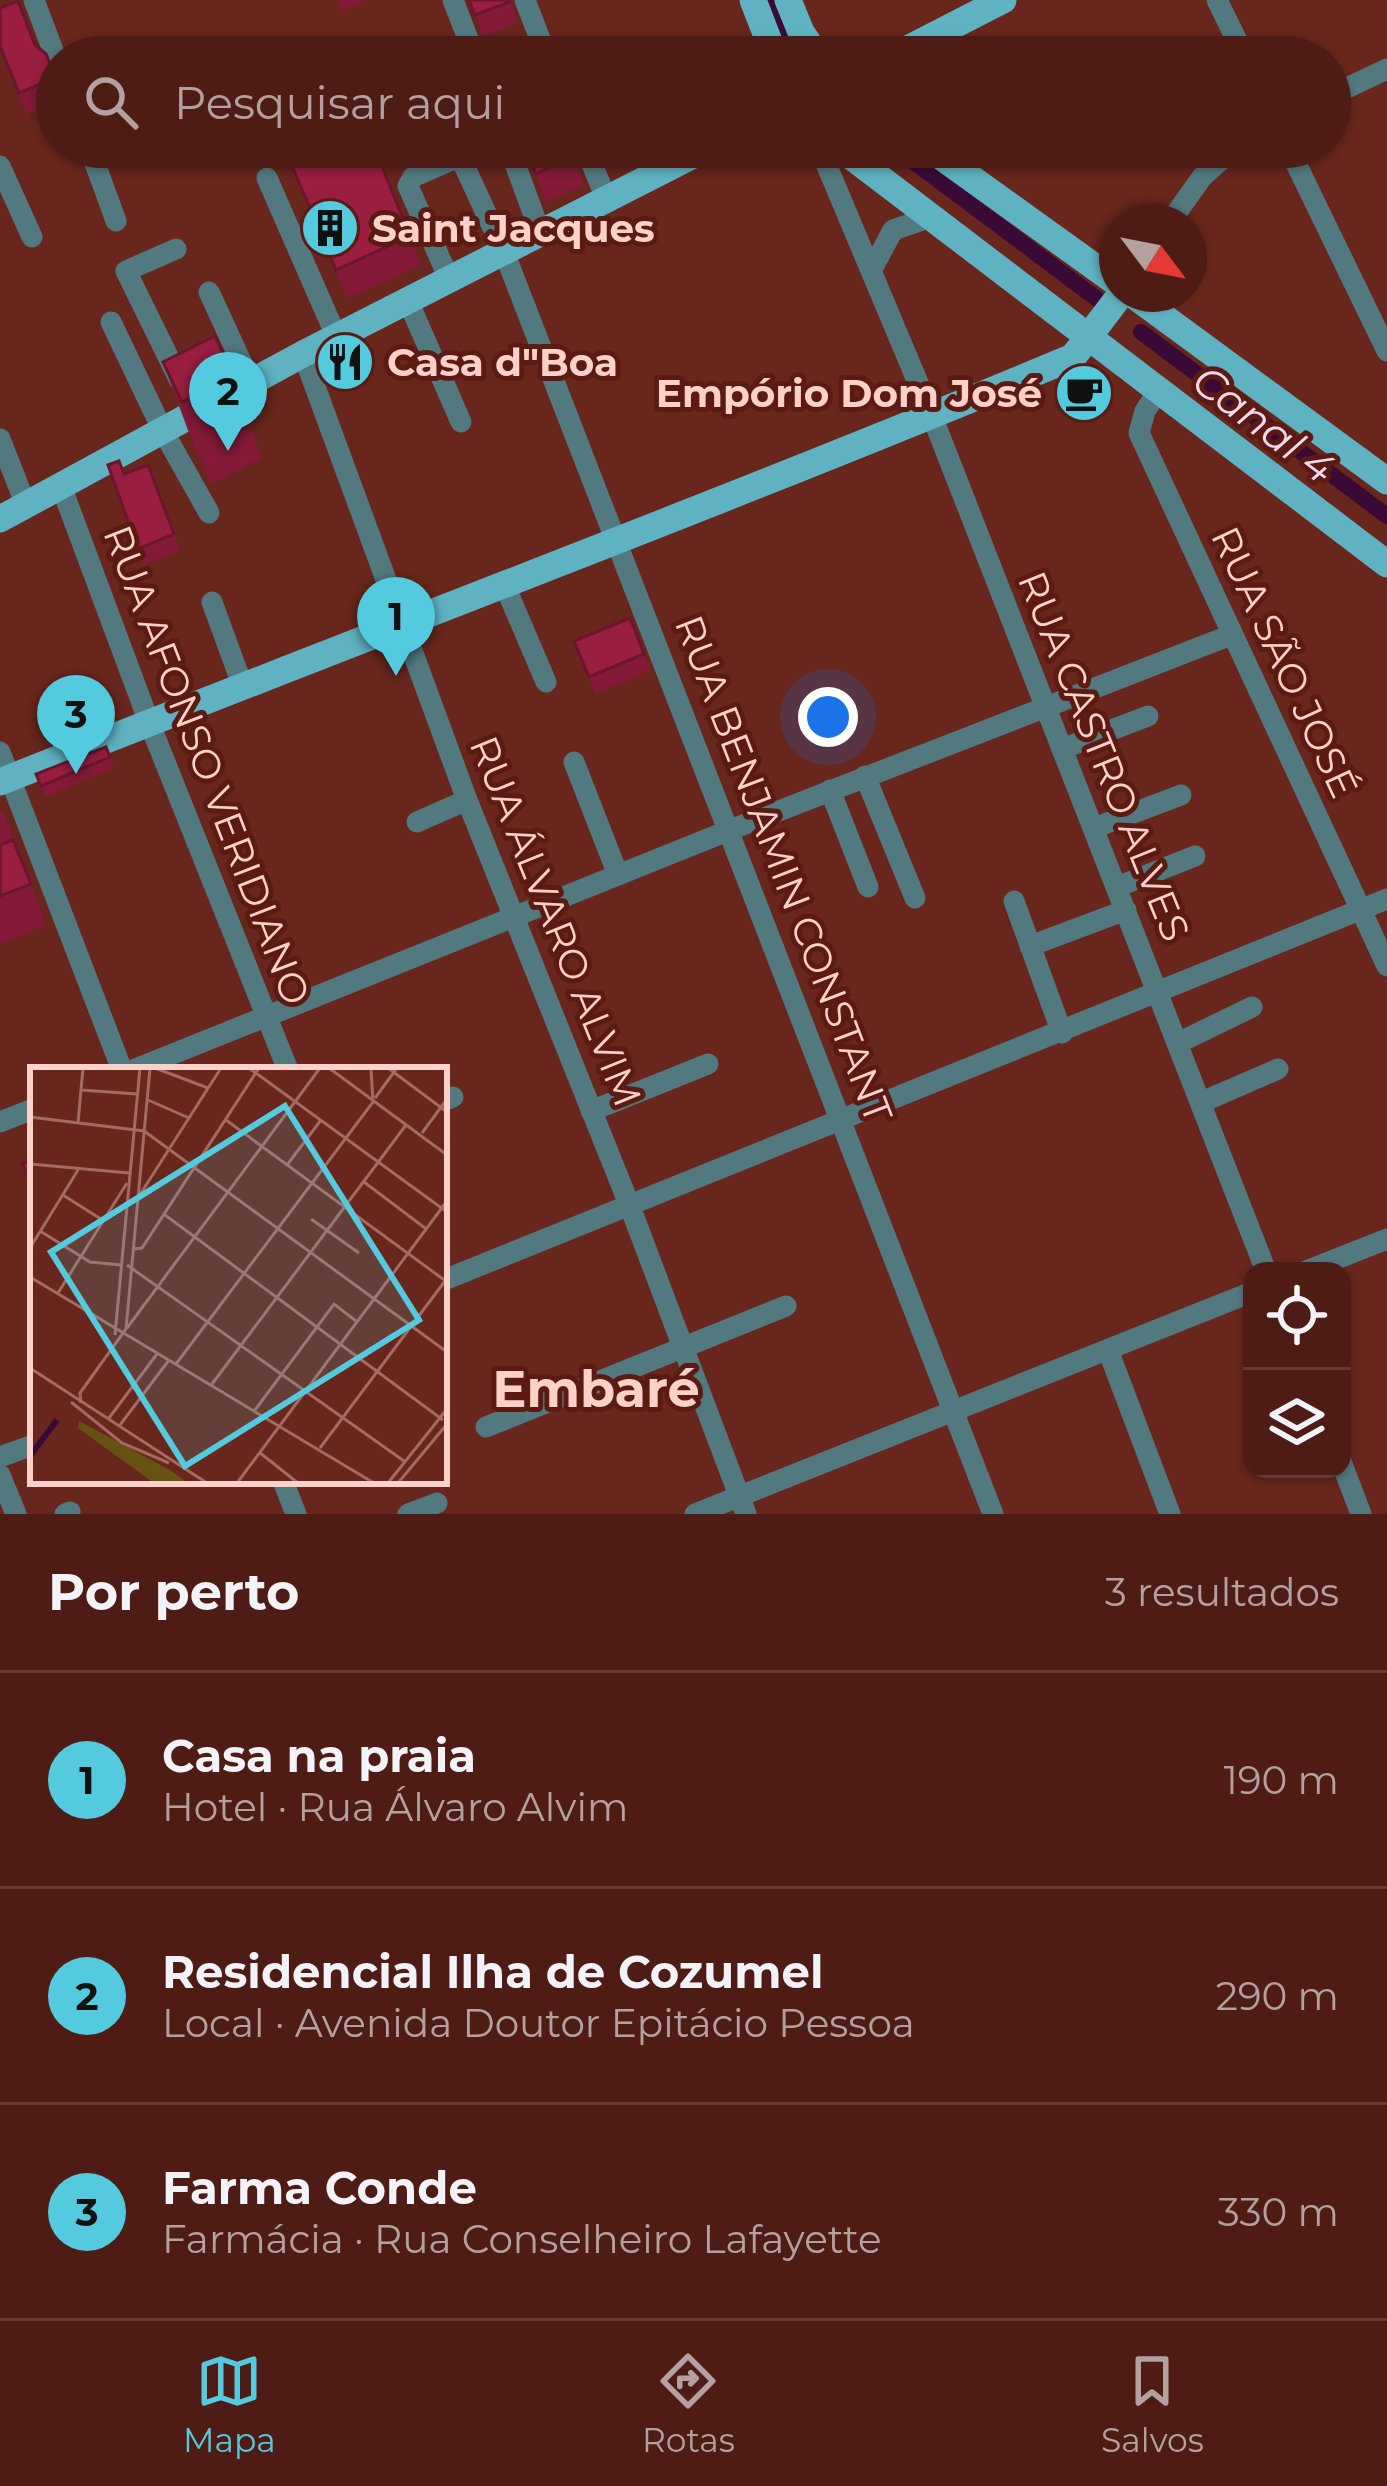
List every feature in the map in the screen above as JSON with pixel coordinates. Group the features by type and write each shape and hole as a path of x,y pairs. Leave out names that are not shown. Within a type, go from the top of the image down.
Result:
{"main road":[{"path":"753,0 767,36"},
{"path":"788,0 804,36"},
{"path":"938,36 1003,0"},
{"path":"0,519 303,354 667,168"},
{"path":"865,168 928,218 1093,332 1159,390 1387,564"},
{"path":"958,168 1099,276"},
{"path":"4,771 243,687 932,416 1073,357 1107,312"},
{"path":"1148,312 1387,481"}],"street":[{"path":"34,0 48,36"},
{"path":"452,0 467,36"},
{"path":"525,0 540,36"},
{"path":"1217,0 1235,36"},
{"path":"1351,86 1387,69"},
{"path":"0,166 32,237"},
{"path":"96,168 116,221"},
{"name":"RUA BENJAMIN CONSTANT","path":"433,168 413,177 408,189 450,281"},
{"name":"RUA BENJAMIN CONSTANT","path":"465,168 504,252 617,540 993,1514"},
{"path":"517,168 540,232"},
{"path":"593,168 606,198"},
{"name":"RUA CASTRO ALVES","path":"828,168 932,416 1263,1262"},
{"path":"1183,204 1212,168"},
{"path":"1299,168 1384,338"},
{"path":"267,178 337,338"},
{"path":"872,268 893,230 928,218"},
{"path":"176,249 126,271 196,414"},
{"path":"209,292 250,383"},
{"path":"408,301 461,422"},
{"path":"111,322 208,513"},
{"name":"RUA ÁLVARO ALVIM","path":"303,354 467,800 743,1505"},
{"name":"RUA SÃO JOSÉ","path":"1159,390 1145,411 1139,433 1387,966"},
{"path":"0,439 26,506"},
{"name":"RUA AFONSO VERIDIANO","path":"61,486 287,1067"},
{"path":"505,586 546,682"},
{"path":"212,602 243,687"},
{"path":"140,1067 1231,635"},
{"path":"1062,749 1148,716"},
{"path":"574,762 618,875"},
{"path":"4,771 32,864 121,1067"},
{"path":"866,776 915,898"},
{"path":"830,790 868,887"},
{"path":"1094,828 1181,794"},
{"path":"417,822 467,800"},
{"path":"1117,887 1195,856"},
{"path":"447,1279 1387,899"},
{"path":"1014,902 1062,1033"},
{"path":"1030,946 1126,910"},
{"path":"1178,1043 1252,1007"},
{"path":"592,1111 708,1064"},
{"path":"1202,1102 1279,1069"},
{"path":"0,1122 30,1110"},
{"path":"1329,1262 1387,1239"},
{"path":"694,1514 743,1505 953,1412 1243,1296"},
{"path":"486,1427 785,1306"},
{"path":"1108,1350 1170,1514"},
{"path":"0,1457 30,1446"},
{"path":"0,1475 16,1514"},
{"path":"1347,1478 1361,1514"},
{"path":"408,1514 437,1503"}],"building":[{"path":"469,0 509,0 510,2 475,15"},
{"path":"18,1 36,46 36,86 19,93 0,46 0,8"},
{"path":"293,168 382,168 410,236 336,270"},
{"path":"215,336 233,376 182,402 163,362"},
{"path":"119,461 124,474 148,465 174,534 138,549 108,465"},
{"path":"630,618 644,654 589,677 574,641"},
{"path":"106,747 110,757 41,786 36,774"},
{"path":"13,840 31,884 0,896 0,845"}],"waterway":[{"name":"Canal 4","path":"769,0 788,36"},
{"name":"Canal 4","path":"922,168 1097,299"},
{"name":"Canal 4","path":"1141,332 1387,516"}],"place":[{"name":"Saint Jacques","path":"330,228"},
{"name":"Casa d\"Boa","path":"345,362"},
{"name":"Empório Dom José","path":"1084,393"},
{"name":"Residencial Ilha de Cozumel","path":"228,451"},
{"name":"Casa na praia","path":"396,676"},
{"name":"Farma Conde","path":"76,774"}],"district":[{"name":"Embaré","path":"596,1389"}]}
